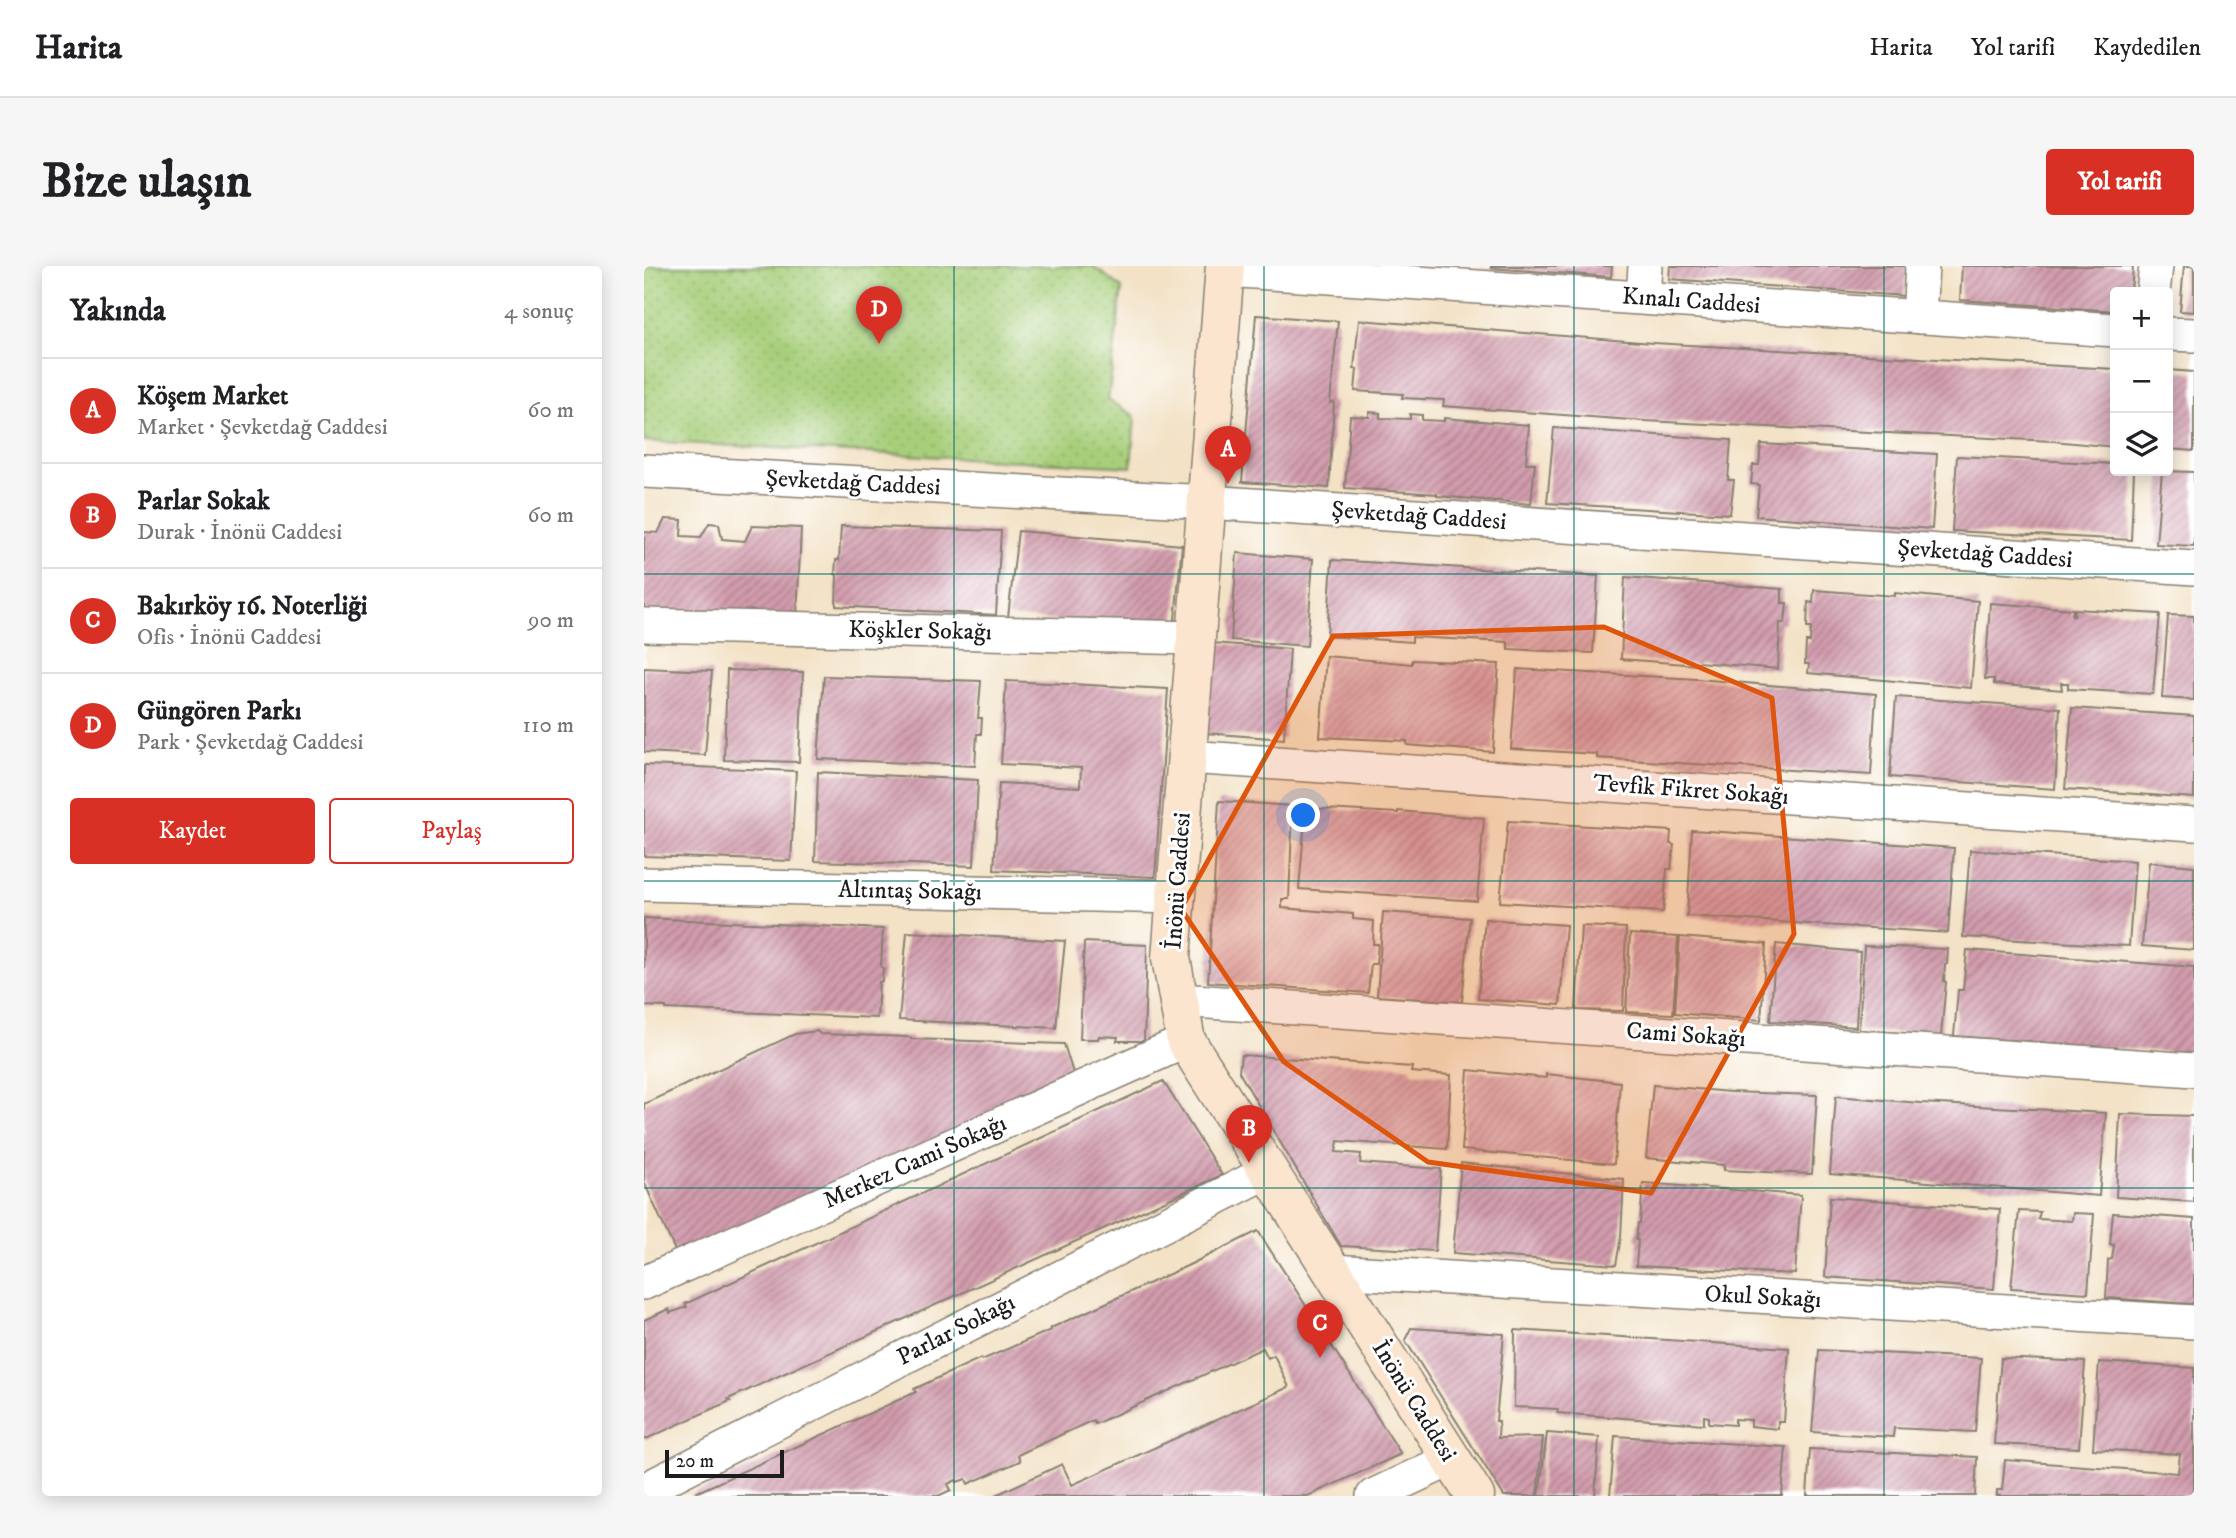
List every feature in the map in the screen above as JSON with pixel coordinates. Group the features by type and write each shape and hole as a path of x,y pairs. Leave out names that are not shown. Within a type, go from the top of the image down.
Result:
{"street":[{"path":"1919,317 1922,266"},
{"path":"2154,287 2156,266"},
{"name":"Kınalı Caddesi","path":"1225,268 1644,282 1919,317 2110,330"},
{"name":"İnönü Caddesi","path":"1225,268 1171,958 1186,1041 1475,1496"},
{"path":"2173,334 2194,335"},
{"name":"Şevketdağ Caddesi","path":"644,471 1207,502 2194,568"},
{"name":"Köşkler Sokağı","path":"644,625 1196,638"},
{"name":"Tevfik Fikret Sokağı","path":"1187,757 2194,824"},
{"name":"Altıntaş Sokağı","path":"644,884 1177,897"},
{"name":"Cami Sokağı","path":"1179,1000 2194,1070"},
{"name":"Merkez Cami Sokağı","path":"644,1283 1186,1041"},
{"name":"Parlar Sokağı","path":"644,1490 1269,1171"},
{"name":"Okul Sokağı","path":"1332,1271 2194,1322"},
{"path":"1373,1496 1451,1459"}],"highlighted area":[{"path":"1604,627 1772,698 1794,934 1651,1193 1428,1162 1284,1062 1181,909 1333,636"}],"green space":[{"path":"644,266 1093,266 1122,288 1108,400 1135,416 1131,467 644,441"}],"building":[{"path":"1491,266 1612,266 1611,277"},
{"path":"1670,266 1907,266 1904,296 1669,279"},
{"path":"1962,266 2133,266 2131,287 2110,287 2110,311 1960,300"},
{"path":"2184,266 2194,266 2194,312 2180,311"},
{"path":"1256,315 1338,321 1330,403 1334,402 1329,488 1242,482"},
{"path":"1359,320 1653,343 2110,369 2110,447 2053,441 1645,421 1443,406 1444,400 1402,398 1403,394 1355,391 1357,369 1354,369"},
{"path":"2173,370 2194,372 2194,451 2173,449"},
{"path":"1369,412 1380,413 1380,418 1410,419 1410,414 1422,415 1422,420 1444,421 1444,418 1529,425 1526,463 1535,463 1531,504 1345,488 1350,416 1369,417"},
{"path":"1554,428 1731,440 1728,480 1734,480 1730,514 1547,503"},
{"path":"1761,444 1937,454 1932,529 1756,516 1759,485 1751,484 1753,465 1759,465"},
{"path":"1957,456 2110,464 2110,476 2134,476 2131,540 1952,531"},
{"path":"2173,471 2194,472 2194,546 2156,544 2162,476 2173,476"},
{"path":"665,519 682,520 681,536 701,537 709,523 719,524 722,539 745,541 752,526 801,528 797,618 644,611 644,532 658,533"},
{"path":"841,526 1001,531 996,615 836,606 835,574 836,560 839,560"},
{"path":"1018,531 1182,545 1174,630 1008,617"},
{"path":"1237,553 1313,559 1307,646 1231,640"},
{"path":"1332,560 1598,576 1593,653 1508,649 1508,642 1412,637 1412,642 1327,636"},
{"path":"1625,577 1782,589 1782,603 1787,603 1785,623 1780,623 1778,669 1621,659"},
{"path":"1814,590 1895,596 1895,593 1978,601 1971,688 1808,673 1809,664 1805,664 1806,642 1810,642 1811,628 1807,628 1808,602 1813,603"},
{"path":"1990,603 2073,609 2074,616 2075,609 2160,614 2153,694 2068,689 2068,683 2061,683 2062,690 1994,684 1994,679 1985,679"},
{"path":"2168,615 2194,616 2194,700 2162,698"},
{"path":"1212,643 1290,649 1284,739 1206,733"},
{"path":"1326,656 1412,664 1412,660 1499,664 1493,752 1407,745 1407,741 1320,737"},
{"path":"644,668 712,671 705,755 644,752"},
{"path":"1517,669 1697,679 1876,694 1871,775 1597,758 1597,754 1511,749"},
{"path":"727,670 803,672 799,762 724,760"},
{"path":"824,676 981,681 978,718 982,718 981,734 977,734 975,766 818,759"},
{"path":"1006,681 1168,689 1155,877 994,870 999,783 1080,787 1081,768 1001,764"},
{"path":"1896,697 2060,708 2055,789 1890,777"},
{"path":"2072,708 2194,716 2194,798 2065,789"},
{"path":"644,765 796,771 791,861 644,856"},
{"path":"818,772 978,780 974,866 815,861"},
{"path":"1219,801 1293,806 1289,899 1282,899 1282,908 1353,914 1353,919 1374,921 1373,944 1378,944 1376,964 1371,964 1368,993 1208,982"},
{"path":"1306,808 1398,811 1484,818 1477,901 1299,889"},
{"path":"1508,821 1671,831 1670,844 1674,845 1671,869 1667,869 1663,912 1500,902"},
{"path":"1692,830 1954,848 1948,933 1687,916"},
{"path":"1970,850 2135,861 2129,946 1963,937"},
{"path":"2149,862 2194,866 2194,950 2142,946"},
{"path":"1383,912 1470,918 1462,1002 1377,996"},
{"path":"644,918 883,929 883,968 882,981 879,982 877,1018 644,1006"},
{"path":"1485,919 1566,925 1560,1005 1478,999"},
{"path":"1581,926 1626,928 1623,1011 1576,1010"},
{"path":"907,932 1065,941 1056,1028 899,1020"},
{"path":"1630,934 1678,937 1673,1014 1626,1012"},
{"path":"1680,937 1766,944 1761,1020 1675,1013"},
{"path":"1084,942 1147,945 1144,1041 1117,1041 1118,1037 1099,1036 1098,1039 1080,1039"},
{"path":"1776,944 1860,952 1856,1027 1770,1021"},
{"path":"1864,946 1948,949 1941,1036 1859,1030"},
{"path":"1967,950 2194,967 2194,1054 1954,1036 1958,990 1963,990"},
{"path":"817,1031 820,1034 911,1039 1064,1044 1076,1083 681,1264 644,1182 644,1104 795,1034"},
{"path":"1241,1055 1412,1067 1411,1072 1451,1075 1447,1149 1338,1141 1336,1152 1361,1154 1360,1163 1441,1169 1435,1251 1341,1246 1239,1072"},
{"path":"1468,1070 1546,1078 1546,1074 1620,1082 1614,1164 1462,1150"},
{"path":"1163,1081 1222,1175 728,1399 730,1401 644,1440 644,1320 669,1309 670,1313 687,1307 685,1304"},
{"path":"1653,1085 1730,1092 1817,1095 1812,1174 1724,1170 1724,1165 1646,1158"},
{"path":"1836,1096 2106,1113 2099,1196 1830,1174"},
{"path":"2120,1114 2194,1116 2194,1202 2116,1197"},
{"path":"1461,1163 1624,1179 1621,1237 1616,1265 1453,1253"},
{"path":"1643,1183 1801,1195 1795,1274 1636,1266 1636,1240"},
{"path":"1830,1197 2000,1209 1994,1289 1825,1277"},
{"path":"2019,1211 2040,1212 2038,1219 2072,1221 2073,1213 2094,1214 2088,1293 2011,1288"},
{"path":"2113,1213 2194,1219 2192,1304 2106,1298 2108,1260 2112,1259 2114,1245 2110,1244"},
{"path":"1258,1231 1401,1454 1308,1496 994,1496 1062,1464 1072,1485 1289,1387 1274,1355 1268,1358 1263,1348 1095,1424 1093,1420 1018,1455 1020,1461 968,1484 966,1479 956,1480 948,1484 951,1490 938,1496 689,1496 916,1392 914,1389 981,1358 982,1360 1051,1330"},
{"path":"1411,1328 1504,1334 1496,1421 1499,1421 1498,1438 1543,1437 1537,1496 1504,1496 1405,1340"},
{"path":"1515,1330 1789,1348 1784,1422 1778,1422 1778,1429 1751,1426 1751,1420 1735,1419 1735,1425 1709,1423 1709,1417 1704,1416 1704,1424 1557,1413 1558,1409 1514,1407"},
{"path":"1819,1350 1981,1358 1975,1432 1894,1428 1893,1437 1812,1432"},
{"path":"2001,1358 2085,1362 2079,1448 1994,1444"},
{"path":"2099,1362 2194,1368 2194,1496 1997,1496 1997,1490 2002,1490 2005,1460 2178,1473 2180,1454 2093,1449"},
{"path":"1547,1433 1599,1437 1595,1496 1539,1496"},
{"path":"1615,1436 1786,1447 1782,1496 1610,1496"},
{"path":"1810,1449 1977,1457 1975,1496 1807,1496"}],"place":[{"name":"Güngören Parkı","path":"879,344"},
{"name":"Köşem Market","path":"1228,484"},
{"name":"Parlar Sokak","path":"1249,1163"},
{"name":"Bakırköy 16. Noterliği","path":"1320,1358"}]}
